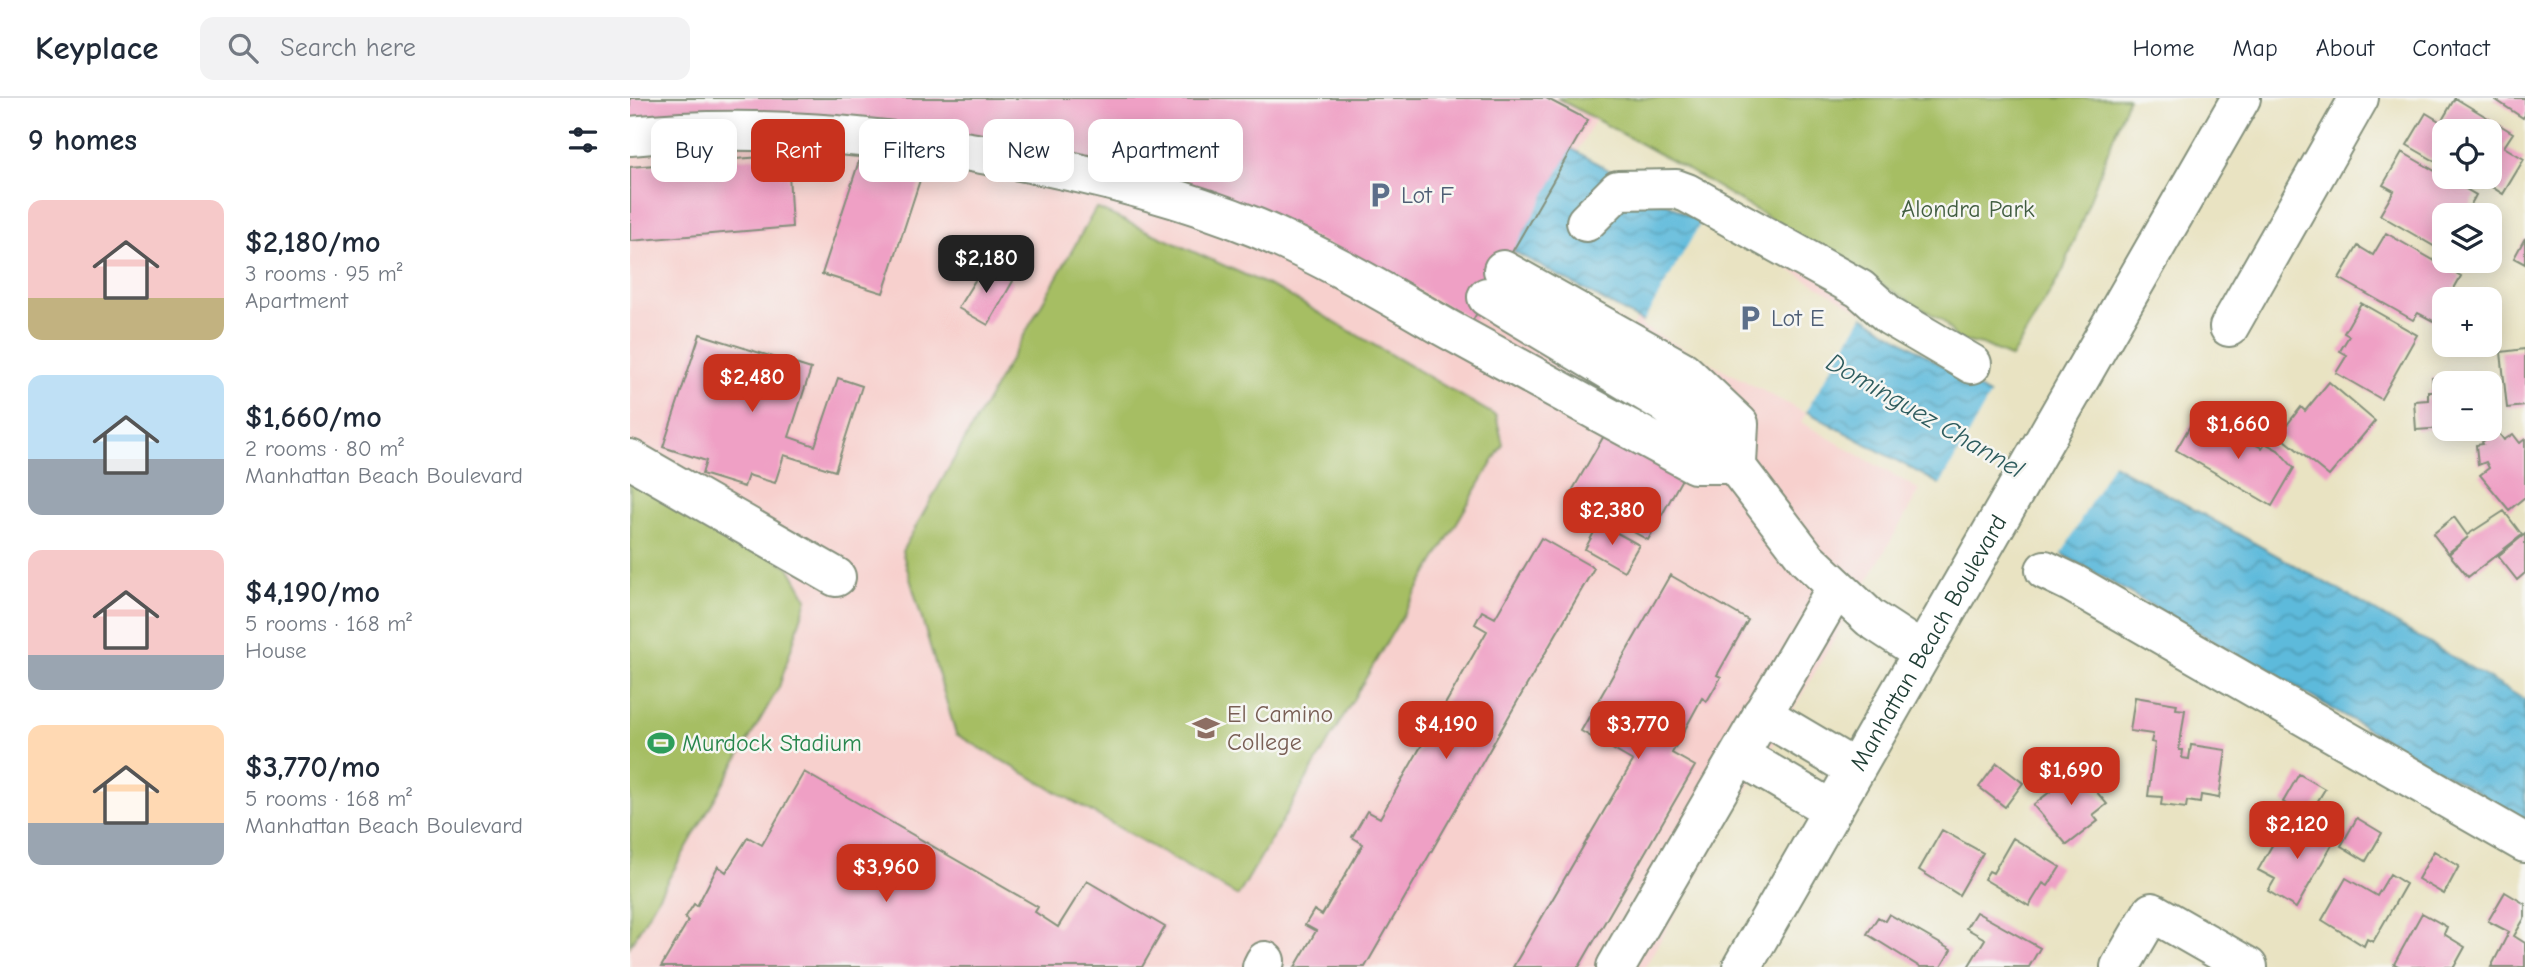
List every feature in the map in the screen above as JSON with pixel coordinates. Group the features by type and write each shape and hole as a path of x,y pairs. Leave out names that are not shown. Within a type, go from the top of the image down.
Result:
{"main road":[{"name":"Manhattan Beach Boulevard","path":"1742,967 2241,98"},
{"path":"2229,327 2359,98"},
{"path":"630,136 667,132 784,131 876,137 1053,167 1115,180 1193,203 1258,229 1358,276 1695,464 1737,464"},
{"path":"1586,222 1618,190 1676,189 1687,192 1860,289 1890,316 1972,364"},
{"path":"1495,284 1720,444 1785,533 1836,588 1870,618 1922,652"},
{"path":"630,459 836,577"},
{"path":"2045,570 2525,843"},
{"path":"1616,967 1836,588"},
{"path":"1762,714 1855,769"},
{"path":"1739,755 1832,810"},
{"path":"2120,967 2152,912 2248,967"}],"shaded area":[{"name":"El Camino College","path":"630,98 1557,98 1596,119 1515,259 1632,327 1705,209 1867,306 1801,422 1920,490 1645,967 630,967"}],"green space":[{"name":"Alondra Park","path":"1557,98 2128,98 2063,271 2011,358 1987,346 1958,340 1943,321 1685,168"},
{"path":"1096,208 1281,291 1496,416 1503,444 1238,896 956,734 902,551"},
{"path":"630,475 789,567 807,599 779,687 630,946"}],"water":[{"name":"Dominguez Channel","path":"1553,138 1868,319 1984,392 2358,601 2525,700 2525,819 1934,481 1363,169"}],"pier":[{"name":"Lot E","path":"1703,219 1864,313 1805,413 1641,326"},
{"path":"1992,392 2114,461 2060,557 1939,487"}],"building":[{"name":"Lot F","path":"630,98 1546,98 1588,120 1473,320 1401,279 1257,210 1066,182 1074,182 1074,119 983,119 983,170 969,168 969,119 859,119 859,152 845,150 845,119 751,119 751,136 737,134 737,119 651,121 630,118"},
{"path":"2455,98 2490,119 2443,119"},
{"path":"2493,98 2525,98 2525,115 2523,118"},
{"path":"2426,113 2436,119 2432,119 2432,159 2407,145"},
{"path":"2502,126 2513,133 2504,147 2524,159 2503,194 2495,189 2502,189"},
{"path":"2402,152 2432,169 2432,189 2466,189 2476,195 2472,203 2432,203 2432,245 2380,215 2394,191 2383,185"},
{"path":"751,158 751,182 790,182 792,227 630,241 630,167 651,165 651,182 737,182 737,159"},
{"path":"859,161 859,182 919,182 883,293 822,274"},
{"path":"2386,233 2432,259 2432,273 2456,273 2461,276 2455,287 2432,287 2432,320 2418,313 2413,320 2339,278 2358,246 2373,255"},
{"path":"2525,238 2525,264 2514,258"},
{"path":"985,264 1013,281 988,325 958,308"},
{"path":"2361,303 2417,335 2381,399 2336,373 2347,355 2340,351 2349,336 2344,333"},
{"path":"700,334 811,369 789,437 815,446 838,378 862,386 835,471 784,455 775,483 748,475 744,487 702,474 706,461 663,447"},
{"path":"2525,349 2525,406 2507,408 2502,352"},
{"path":"2329,382 2375,421 2329,476 2279,435 2301,407 2305,411"},
{"path":"2428,391 2432,391 2432,429 2416,430 2414,401 2428,400"},
{"path":"2194,419 2220,434 2223,428 2262,448 2265,443 2278,450 2294,468 2272,506 2176,450"},
{"path":"1605,434 1683,477 1648,540 1569,496"},
{"path":"2513,434 2520,443 2525,439 2525,497 2509,510 2480,475 2489,468 2486,462 2478,465 2476,445 2483,444 2482,442 2502,441 2502,437 2504,440"},
{"path":"2504,511 2522,535 2468,577 2449,554 2468,537 2448,553 2433,534 2454,517 2467,535"},
{"path":"1599,523 1639,545 1624,571 1585,549"},
{"path":"2525,534 2525,573 2517,580 2498,556"},
{"path":"1541,538 1594,568 1365,967 1295,967 1316,931 1305,925 1314,910 1322,915 1363,844 1352,837 1367,811 1380,818 1487,631 1475,624 1482,611 1495,618"},
{"path":"1670,575 1748,620 1717,675 1721,677 1707,701 1702,698 1672,753 1695,766 1579,967 1513,967 1633,761 1581,731"},
{"path":"2135,697 2177,704 2176,709 2185,710 2179,750 2183,750 2182,758 2189,759 2191,745 2226,750 2219,798 2201,795 2200,803 2187,801 2186,808 2161,805 2162,797 2148,796 2155,743 2151,742 2153,734 2130,731"},
{"path":"1997,763 2023,783 2005,807 1979,787"},
{"path":"2078,770 2107,804 2093,815 2098,821 2067,845 2033,805"},
{"path":"804,772 1038,907 1035,912 1058,927 1087,881 1165,927 1142,967 661,967 688,921 685,918 694,904 697,906 718,866 726,872 748,837 762,845"},
{"path":"2299,774 2325,789 2308,817 2283,802"},
{"path":"2307,818 2337,836 2296,908 2268,891 2275,879 2258,870 2279,833 2292,837 2301,821 2304,823"},
{"path":"2357,818 2382,833 2366,861 2341,846"},
{"path":"1942,830 1983,853 1959,895 1919,870"},
{"path":"2013,838 2060,867 2048,886 2043,883 2029,906 1984,879 1989,871 1993,873"},
{"path":"2434,851 2459,866 2444,894 2418,879"},
{"path":"2390,874 2406,884 2373,942 2367,939 2364,946 2322,920 2346,878 2377,896"},
{"path":"2505,892 2525,904 2525,917 2514,936 2525,943 2525,967 2491,967 2509,932 2488,921"},
{"path":"1976,912 2040,948 2029,967 1968,967 1985,939 1966,928"},
{"path":"2422,913 2447,927 2444,934 2465,947 2454,967 2400,967 2394,964"},
{"path":"1889,914 1951,950 1941,967 1920,967 1867,934 1878,917 1885,921"}],"place":[{"name":"Lot F","path":"1380,195"},
{"name":"Lot E","path":"1750,318"},
{"name":"El Camino College","path":"1206,728"},
{"name":"Murdock Stadium","path":"661,743"}]}
